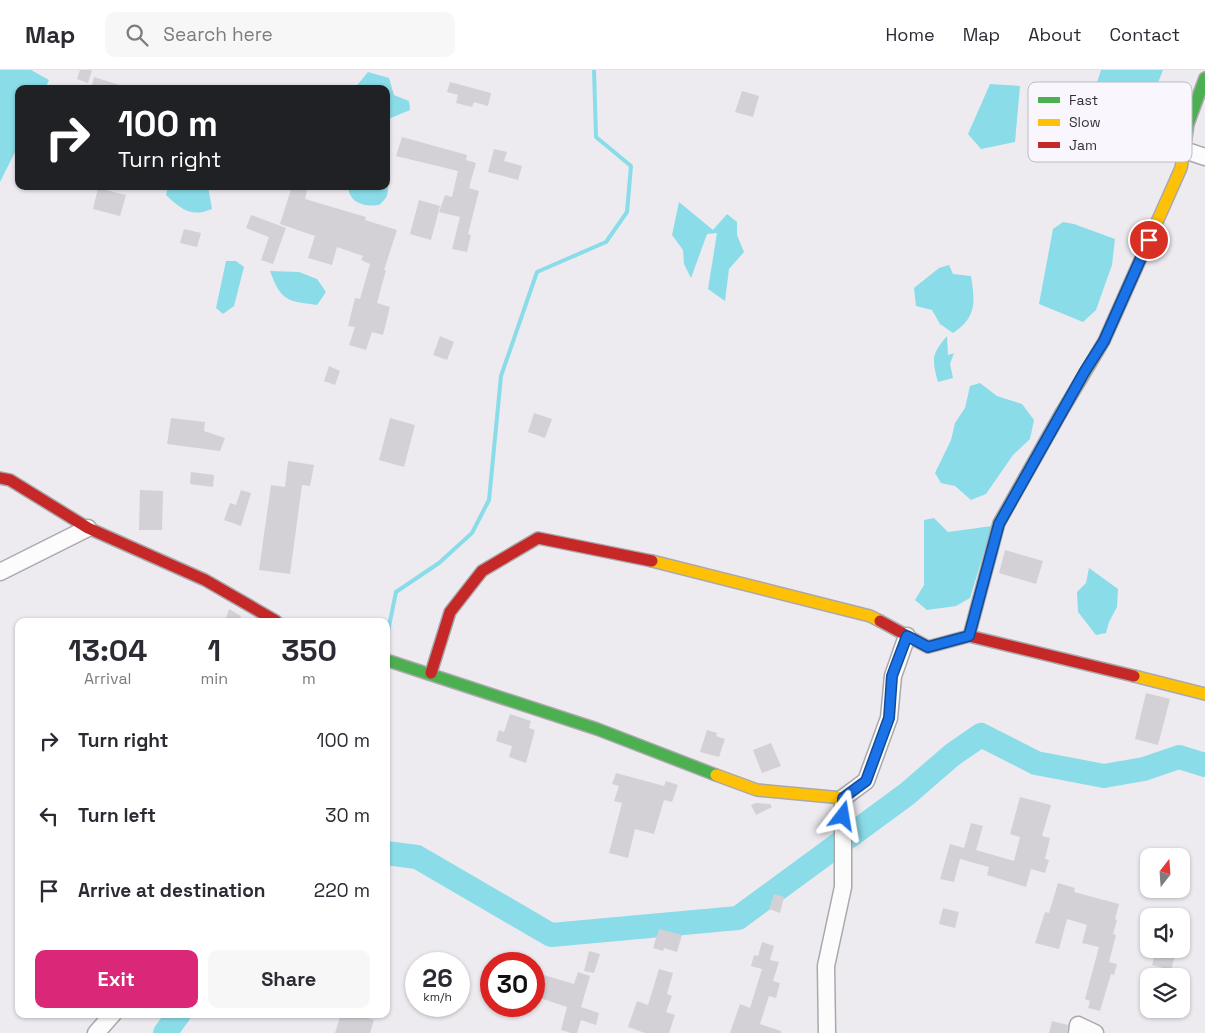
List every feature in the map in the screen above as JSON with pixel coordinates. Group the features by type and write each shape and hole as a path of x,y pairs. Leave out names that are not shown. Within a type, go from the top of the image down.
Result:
{"street":[{"path":"1192,113 1205,78"},
{"path":"1192,153 1205,157"},
{"path":"969,636 999,524 1085,371 1104,341 1182,162"},
{"path":"0,478 10,480 88,528 205,580 271,618"},
{"path":"0,572 88,528"},
{"path":"431,673 450,612 471,584 482,571 538,538 680,567 870,616 928,647 969,636 1205,694"},
{"path":"390,661 431,673 597,729 756,790 843,798 866,781 889,718 892,676 907,636"},
{"path":"827,1033 826,966 843,888 843,798"},
{"path":"96,1033 110,1018"},
{"path":"1077,1033 1078,1025 1095,1033"}],"water":[{"path":"0,70 31,70 49,80 47,85 15,85 15,152 0,182"},
{"path":"1101,70 1163,70 1158,82 1097,82"},
{"path":"368,72 389,78 394,95 409,101 410,110 390,118 390,85 357,85"},
{"path":"990,84 1020,86 1015,142 981,149 968,134"},
{"path":"167,190 209,190 212,209 198,213 187,211 166,195"},
{"path":"349,190 388,190 384,200 379,205 358,203"},
{"path":"679,202 713,230 727,214 737,222 737,235 744,252 729,269 725,301 708,289 717,233 707,234 691,278 684,264 683,250 672,235"},
{"path":"1063,222 1074,224 1115,239 1112,265 1096,310 1083,322 1039,304 1053,229"},
{"path":"226,261 236,261 244,267 234,306 223,314 216,308"},
{"path":"949,265 953,274 971,276 973,294 970,315 961,327 953,333 940,324 932,310 916,306 914,288 939,268"},
{"path":"270,271 299,272 317,279 326,292 317,305 286,298 278,288"},
{"path":"947,336 948,355 954,353 950,364 953,378 938,382 934,357"},
{"path":"980,383 997,396 1022,404 1034,420 1030,439 1013,455 986,494 971,500 955,486 941,483 935,473 951,440 955,423 965,408 970,386"},
{"path":"934,518 948,532 992,526 970,598 956,606 927,610 915,600 924,585 924,520"},
{"path":"1089,568 1118,589 1117,607 1109,622 1106,633 1096,635 1078,612 1077,592 1086,583"}],"building":[{"path":"80,70 92,70 88,83 77,79"},
{"path":"94,77 120,85 92,85"},
{"path":"450,82 491,93 488,106 474,102 472,107 456,103 458,95 447,92"},
{"path":"742,91 759,96 753,117 735,112"},
{"path":"402,137 467,155 466,160 476,163 469,188 479,191 468,234 471,235 467,252 452,249 460,217 439,212 445,195 452,197 458,171 396,156"},
{"path":"494,149 507,152 504,161 522,166 518,180 488,172"},
{"path":"98,190 126,195 120,216 93,209"},
{"path":"291,190 307,190 305,199 366,217 365,220 397,230 384,270 386,270 377,303 390,307 383,335 372,332 366,350 349,345 355,327 348,326 355,298 360,299 370,264 361,260 363,256 337,247 332,265 308,258 315,236 280,224"},
{"path":"419,200 440,206 431,240 410,234"},
{"path":"251,215 286,228 273,264 261,260 269,237 246,228"},
{"path":"184,229 201,233 197,247 180,243"},
{"path":"440,336 454,342 447,360 433,355"},
{"path":"329,366 340,371 335,385 324,381"},
{"path":"534,413 552,419 545,438 528,432"},
{"path":"171,418 205,422 204,431 225,438 220,451 167,444"},
{"path":"390,418 415,425 404,467 379,460"},
{"path":"288,461 314,465 310,486 302,485 290,574 259,570 271,485 285,487"},
{"path":"191,472 214,475 213,487 190,484"},
{"path":"140,490 163,491 162,530 139,530"},
{"path":"241,490 251,493 241,526 224,520 230,503 236,505"},
{"path":"1005,550 1043,561 1036,584 999,573"},
{"path":"229,609 241,616 240,618 226,618"},
{"path":"1146,693 1170,699 1158,745 1135,739"},
{"path":"510,714 531,721 529,728 535,730 526,763 509,757 512,746 496,741 499,730 504,732"},
{"path":"707,730 717,733 716,736 725,739 719,757 700,752"},
{"path":"771,743 781,766 762,773 753,750"},
{"path":"616,773 664,786 666,781 678,785 672,802 664,800 654,834 635,829 628,858 609,853 622,803 614,801 619,786 612,784"},
{"path":"1020,797 1051,805 1042,836 1050,838 1045,859 1049,860 1045,873 1031,869 1026,887 987,875 989,867 960,859 954,882 940,879 950,844 964,848 971,823 983,826 976,850 1014,861 1020,837 1010,834"},
{"path":"756,803 770,804 772,807 756,815 751,805"},
{"path":"1058,883 1075,888 1074,892 1119,904 1113,934 1116,935 1109,962 1117,964 1114,975 1111,974 1100,1011 1088,1008 1090,1001 1085,999 1099,947 1082,943 1087,925 1067,919 1059,949 1035,943 1045,912 1049,913"},
{"path":"774,894 784,897 780,913 769,909"},
{"path":"943,908 959,912 955,928 939,924"},
{"path":"659,929 682,935 677,952 664,948 663,951 653,948"},
{"path":"762,942 774,946 770,960 779,962 773,981 780,983 776,998 769,996 760,1024 781,1031 781,1033 730,1033 740,1004 750,1008 762,969 751,966 754,955 758,956"},
{"path":"589,951 600,954 594,973 584,971"},
{"path":"1154,958 1174,958 1172,968 1152,965"},
{"path":"659,969 673,973 667,994 672,996 666,1012 675,1015 669,1033 645,1033 628,1027 637,1001 648,1005"},
{"path":"578,972 590,976 581,1007 599,1013 596,1025 581,1020 577,1033 571,1033 561,1030 567,1007 545,1000 545,975 574,984"},
{"path":"340,1018 367,1018 374,1020 370,1033 335,1033"},
{"path":"1052,1021 1068,1025 1067,1033 1049,1033"}],"waterway":[{"path":"390,621 396,592 439,563 472,533 489,500 501,376 537,272 606,242 627,212 631,166 596,137 594,70"},
{"path":"390,854 417,857 551,935 738,918 907,794 952,755 981,735 1036,763 1104,776 1144,769 1179,757 1205,765"},
{"path":"165,1033 176,1018"}],"traffic: fast":[{"path":"1192,113 1205,78"},
{"path":"969,636 999,523 1061,413"},
{"path":"390,661 597,729 716,775"}],"traffic: slow":[{"path":"1061,413 1104,341 1182,162"},
{"path":"652,561 870,616 880,621"},
{"path":"1134,676 1205,694"},
{"path":"716,775 757,790 843,798"}],"traffic: jam":[{"path":"0,478 10,480 88,528 205,580 271,618"},
{"path":"431,673 450,612 482,571 538,538 652,561"},
{"path":"880,621 928,647 969,636 1134,676"}],"route":[{"path":"843,816 843,798 866,781 889,718 892,676 907,636 928,647 969,636 999,524 1043,444 1104,341 1149,240"}]}
